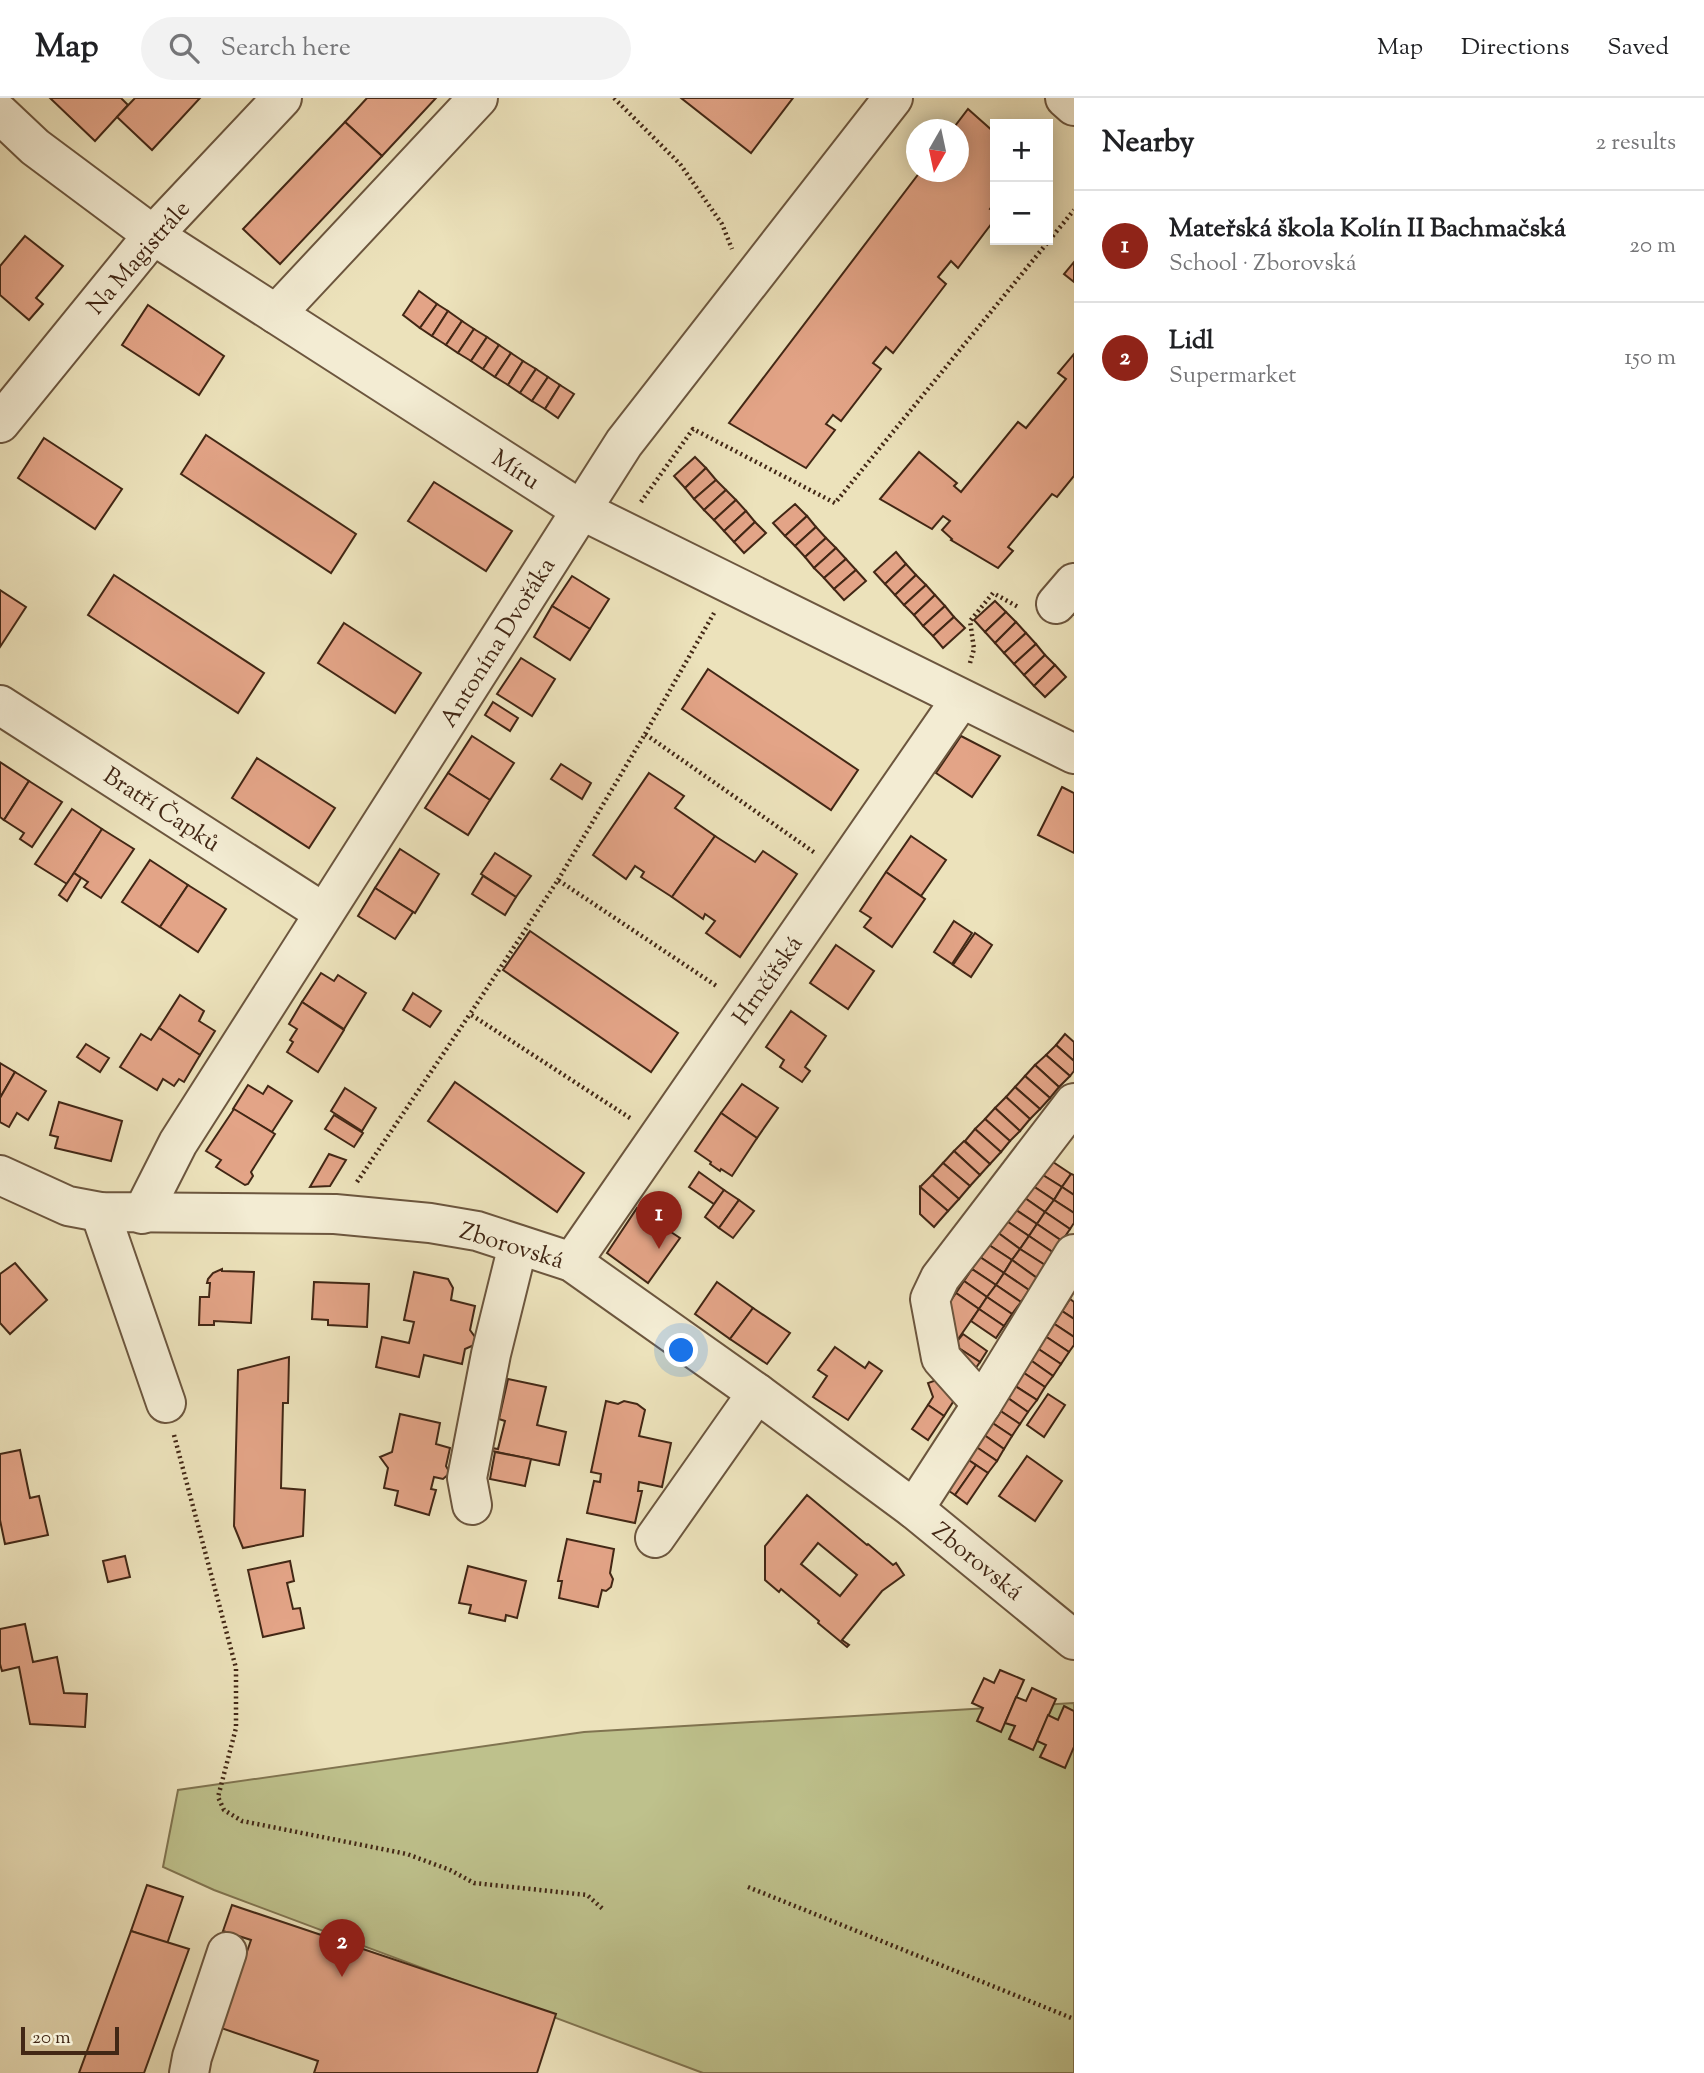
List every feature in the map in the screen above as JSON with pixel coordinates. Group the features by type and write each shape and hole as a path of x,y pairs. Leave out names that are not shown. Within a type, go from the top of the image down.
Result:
{"street":[{"name":"Na Magistrále","path":"0,423 153,235 282,98"},
{"path":"276,314 478,98"},
{"name":"Antonína Dvořáka","path":"142,1214 178,1143 624,443 893,98"},
{"path":"1066,98 1074,106"},
{"name":"Míru","path":"0,114 35,146 153,235 581,510 1074,754"},
{"name":"Hrnčířská","path":"572,1262 961,699"},
{"name":"Bratří Čapků","path":"0,705 324,914"},
{"path":"982,1404 942,1358 930,1299 940,1278 1074,1103"},
{"name":"Zborovská","path":"0,1175 68,1206 100,1212 335,1214 430,1223 477,1231 572,1262 914,1509 1074,1640"},
{"path":"100,1212 166,1403"},
{"path":"472,1505 467,1478 491,1354 518,1244"},
{"path":"914,1509 1074,1254"},
{"path":"655,1538 757,1394"},
{"path":"189,2073 227,1952"}],"path":[{"path":"614,98 680,164 722,224 745,286"},
{"path":"638,506 693,429 835,502 1074,210"},
{"path":"335,1214 558,880 730,584"},
{"path":"961,699 974,649 970,621 993,593 1042,621 1065,594"},
{"path":"645,734 842,872"},
{"path":"558,880 748,1007"},
{"path":"470,1014 659,1137"},
{"path":"166,1403 236,1668 236,1728 218,1797 224,1810 242,1821 407,1854 450,1870 474,1883 587,1895 604,1910"},
{"path":"748,1887 1074,2019"}],"green space":[{"path":"1074,1703 1074,2073 703,2073 214,1890 163,1867 178,1790 584,1732"}],"building":[{"path":"50,98 121,98 128,105 95,141"},
{"path":"135,98 200,98 152,150 117,117"},
{"path":"367,98 436,98 382,156 345,122"},
{"path":"681,98 793,98 751,153"},
{"path":"968,109 990,129 990,226 958,268 951,261 938,277 946,284 893,353 886,347 873,363 881,369 841,421 833,415 826,424 835,430 806,468 729,423 912,182 969,182 969,119 960,119"},
{"path":"345,122 382,156 280,264 243,229"},
{"path":"25,236 63,266 36,298 43,304 29,320 0,295 0,266"},
{"path":"1074,262 1074,282 1064,274"},
{"path":"419,291 437,304 420,328 403,315"},
{"path":"437,304 448,311 432,336 420,328"},
{"path":"148,305 224,356 199,395 122,345"},
{"path":"448,311 462,321 446,345 432,336"},
{"path":"462,321 474,329 458,353 446,345"},
{"path":"474,329 487,337 471,361 458,353"},
{"path":"487,337 499,345 483,369 471,361"},
{"path":"499,345 511,353 495,377 483,369"},
{"path":"511,353 523,361 508,385 495,377"},
{"path":"1074,354 1074,476 1057,497 1052,494 1008,547 1013,551 998,568 951,540 942,530 950,521 943,516 932,529 880,499 919,452 957,483 954,486 961,492 1018,422 1026,428 1066,379 1058,373"},
{"path":"523,361 536,369 520,393 508,385"},
{"path":"536,369 548,377 532,401 520,393"},
{"path":"548,377 560,385 545,409 532,401"},
{"path":"560,385 574,394 558,418 545,409"},
{"path":"206,435 356,534 331,573 181,474"},
{"path":"44,438 122,489 95,529 18,478"},
{"path":"695,457 706,468 685,488 674,476"},
{"path":"706,468 716,480 694,499 685,488"},
{"path":"716,480 726,490 704,510 694,499"},
{"path":"434,482 512,531 486,571 408,521"},
{"path":"726,490 736,500 714,520 704,510"},
{"path":"736,500 746,511 724,531 714,520"},
{"path":"795,504 807,516 785,536 773,523"},
{"path":"746,511 755,522 734,542 724,531"},
{"path":"807,516 816,527 795,546 785,536"},
{"path":"755,522 766,533 744,553 734,542"},
{"path":"816,527 826,538 805,557 795,546"},
{"path":"826,538 836,548 814,568 805,557"},
{"path":"836,548 846,559 824,578 814,568"},
{"path":"896,552 906,564 885,584 874,572"},
{"path":"846,559 856,570 834,589 824,578"},
{"path":"906,564 916,575 895,595 885,584"},
{"path":"856,570 866,581 844,600 834,589"},
{"path":"114,575 264,673 238,713 88,615"},
{"path":"916,575 926,585 904,605 895,595"},
{"path":"572,576 609,599 590,629 552,606"},
{"path":"926,585 935,595 914,615 904,605"},
{"path":"0,590 26,607 0,647"},
{"path":"935,595 945,606 923,626 914,615"},
{"path":"995,601 1006,612 985,632 974,620"},
{"path":"552,606 590,629 570,660 534,637"},
{"path":"945,606 954,617 933,636 923,626"},
{"path":"1006,612 1016,622 995,643 985,632"},
{"path":"954,617 965,628 943,648 933,636"},
{"path":"1016,622 1026,633 1004,653 995,643"},
{"path":"344,623 421,673 395,713 318,663"},
{"path":"1026,633 1036,644 1014,664 1004,653"},
{"path":"1036,644 1045,655 1024,675 1014,664"},
{"path":"1045,655 1055,665 1034,686 1024,675"},
{"path":"521,658 555,679 532,716 497,694"},
{"path":"1055,665 1066,677 1045,697 1034,686"},
{"path":"708,669 858,770 831,810 682,709"},
{"path":"493,702 518,718 510,731 485,715"},
{"path":"472,736 514,763 490,800 448,773"},
{"path":"961,736 1000,756 972,797 936,773"},
{"path":"257,758 335,808 309,848 232,798"},
{"path":"0,762 29,781 4,820 0,817"},
{"path":"561,764 591,783 582,799 551,779"},
{"path":"448,773 490,800 468,835 425,808"},
{"path":"649,773 684,796 675,808 715,836 672,897 641,877 644,872 635,866 626,879 593,855"},
{"path":"29,781 62,802 32,847 20,839 24,833 4,820"},
{"path":"1062,787 1074,793 1074,853 1038,835"},
{"path":"72,809 102,829 67,884 35,864"},
{"path":"102,829 134,849 101,898 84,887 88,882 74,873"},
{"path":"715,836 755,862 763,851 797,874 740,957 706,933 715,921 705,914 703,919 672,897"},
{"path":"911,836 946,860 921,896 886,872"},
{"path":"400,849 439,874 415,913 375,888"},
{"path":"495,853 531,876 516,897 481,874"},
{"path":"150,860 188,885 160,927 122,902"},
{"path":"886,872 925,899 892,947 864,927 871,918 860,911"},
{"path":"74,873 81,878 67,901 59,895"},
{"path":"483,876 516,897 505,915 472,894"},
{"path":"188,885 226,909 198,952 160,927"},
{"path":"375,888 413,912 395,939 358,916"},
{"path":"954,921 972,933 952,964 934,952"},
{"path":"530,931 678,1033 651,1072 503,970"},
{"path":"975,933 992,945 971,977 953,965"},
{"path":"836,945 874,971 848,1009 810,983"},
{"path":"321,973 334,981 338,975 366,993 344,1029 302,1002"},
{"path":"413,993 441,1011 430,1027 403,1010"},
{"path":"180,995 204,1011 199,1021 215,1031 200,1055 159,1028"},
{"path":"302,1002 344,1030 318,1072 287,1052 297,1029 289,1024"},
{"path":"791,1011 826,1036 805,1067 810,1071 802,1082 780,1067 784,1060 766,1047"},
{"path":"159,1028 200,1055 184,1082 179,1079 174,1086 163,1079 157,1090 120,1067 141,1034 151,1040"},
{"path":"1065,1034 1074,1042 1074,1061 1056,1045"},
{"path":"86,1044 109,1058 100,1072 77,1057"},
{"path":"1056,1045 1074,1061 1074,1071 1070,1076 1046,1055"},
{"path":"1046,1055 1070,1076 1059,1087 1035,1065"},
{"path":"0,1063 15,1072 0,1098"},
{"path":"1035,1065 1059,1087 1050,1098 1025,1076"},
{"path":"15,1072 46,1091 28,1120 17,1113 9,1127 0,1122 0,1098"},
{"path":"1025,1076 1050,1098 1040,1109 1015,1087"},
{"path":"455,1082 584,1173 557,1212 428,1121"},
{"path":"742,1084 778,1108 757,1138 721,1113"},
{"path":"248,1085 263,1094 268,1086 292,1101 272,1132 233,1109"},
{"path":"1015,1087 1040,1109 1030,1119 1006,1097"},
{"path":"345,1088 376,1108 362,1131 331,1111"},
{"path":"1006,1097 1030,1119 1020,1131 995,1108"},
{"path":"59,1102 122,1121 111,1161 55,1148 58,1137 50,1135"},
{"path":"995,1108 1020,1131 1010,1141 985,1119"},
{"path":"234,1109 275,1134 251,1172 253,1176 245,1185 216,1167 221,1160 206,1151"},
{"path":"721,1113 757,1138 732,1176 721,1169 720,1171 695,1151"},
{"path":"334,1115 363,1133 354,1147 325,1129"},
{"path":"985,1119 1010,1141 1001,1152 975,1129"},
{"path":"975,1129 1001,1152 990,1164 965,1141"},
{"path":"964,1141 990,1164 980,1175 954,1151"},
{"path":"954,1151 980,1175 970,1186 943,1163"},
{"path":"329,1154 346,1160 330,1186 310,1187"},
{"path":"1047,1158 1071,1174 1062,1187 1038,1172"},
{"path":"943,1163 970,1186 959,1199 932,1175"},
{"path":"699,1172 724,1190 714,1204 689,1187"},
{"path":"1038,1172 1062,1187 1054,1200 1030,1184"},
{"path":"1071,1174 1074,1175 1074,1195 1062,1187"},
{"path":"932,1175 959,1199 948,1211 920,1187"},
{"path":"1030,1184 1054,1200 1045,1212 1022,1196"},
{"path":"920,1187 948,1211 934,1227 920,1214"},
{"path":"1062,1187 1074,1195 1074,1213 1054,1200"},
{"path":"724,1190 739,1200 719,1228 705,1217"},
{"path":"1022,1196 1045,1212 1037,1224 1013,1208"},
{"path":"739,1200 754,1211 733,1238 719,1228"},
{"path":"1054,1200 1074,1213 1074,1223 1070,1229 1045,1212"},
{"path":"637,1208 680,1238 648,1283 607,1253"},
{"path":"1013,1208 1037,1224 1029,1236 1005,1220"},
{"path":"1045,1212 1070,1229 1062,1241 1037,1224"},
{"path":"1005,1220 1029,1236 1020,1249 997,1232"},
{"path":"1037,1224 1062,1241 1054,1253 1029,1236"},
{"path":"997,1232 1020,1249 1012,1260 989,1245"},
{"path":"1029,1236 1054,1253 1045,1265 1020,1249"},
{"path":"989,1245 1012,1260 1004,1273 980,1257"},
{"path":"1020,1249 1045,1265 1037,1278 1012,1260"},
{"path":"980,1257 1004,1273 996,1285 972,1269"},
{"path":"1012,1260 1037,1278 1029,1290 1004,1273"},
{"path":"15,1263 47,1300 10,1334 0,1323 0,1274"},
{"path":"222,1269 254,1272 251,1323 214,1321 214,1325 199,1325 200,1297 209,1297 208,1279"},
{"path":"972,1269 996,1285 987,1297 964,1281"},
{"path":"414,1272 448,1279 453,1288 451,1300 475,1306 470,1330 475,1337 474,1345 465,1349 462,1364 424,1355 419,1377 376,1367 382,1337 409,1343 414,1322 404,1320"},
{"path":"1004,1273 1029,1290 1021,1302 996,1285"},
{"path":"964,1281 987,1297 979,1309 956,1293"},
{"path":"314,1282 369,1284 367,1327 328,1325 328,1320 312,1319"},
{"path":"717,1282 753,1308 730,1339 695,1314"},
{"path":"996,1285 1021,1302 1012,1314 987,1297"},
{"path":"956,1293 979,1309 954,1345 947,1306"},
{"path":"987,1297 1012,1314 1004,1326 979,1309"},
{"path":"1070,1299 1074,1302 1074,1319 1062,1311"},
{"path":"753,1308 790,1333 767,1364 730,1339"},
{"path":"979,1309 1004,1326 996,1338 971,1321"},
{"path":"1062,1311 1074,1319 1074,1337 1053,1323"},
{"path":"1053,1323 1074,1337 1074,1345 1069,1352 1045,1336"},
{"path":"963,1334 987,1351 980,1362 954,1345"},
{"path":"1045,1336 1069,1352 1061,1364 1037,1348"},
{"path":"954,1345 980,1362 973,1372"},
{"path":"835,1347 865,1368 869,1362 882,1371 848,1420 813,1397 827,1376 818,1370"},
{"path":"1037,1348 1061,1364 1053,1376 1029,1359"},
{"path":"289,1357 288,1403 283,1403 281,1488 305,1490 303,1536 243,1548 234,1526 238,1370"},
{"path":"1029,1359 1053,1376 1045,1387 1021,1371"},
{"path":"1021,1371 1045,1387 1037,1400 1012,1384"},
{"path":"945,1377 953,1402 944,1416 928,1405 933,1397 928,1383"},
{"path":"508,1379 546,1387 537,1425 566,1432 559,1465 492,1451 492,1448 498,1449 505,1421 499,1419"},
{"path":"1012,1384 1037,1400 1028,1412 1005,1396"},
{"path":"1048,1394 1065,1405 1044,1437 1027,1425"},
{"path":"1005,1396 1028,1412 1020,1424 996,1408"},
{"path":"606,1401 637,1404 645,1410 639,1436 671,1443 662,1487 639,1482 638,1491 642,1491 635,1523 587,1513 594,1481 600,1482 601,1474 591,1472"},
{"path":"928,1405 944,1416 928,1440 912,1429"},
{"path":"996,1408 1020,1424 1012,1436 988,1420"},
{"path":"400,1414 440,1423 436,1444 450,1448 446,1466 450,1473 443,1479 434,1477 431,1489 436,1490 429,1515 395,1505 398,1491 384,1488 388,1468 380,1457 392,1452"},
{"path":"988,1420 1012,1436 1004,1449 980,1432"},
{"path":"980,1432 1004,1449 997,1461 972,1444"},
{"path":"972,1444 997,1461 988,1473 964,1457"},
{"path":"20,1450 30,1498 39,1496 48,1535 5,1544 0,1520 0,1454"},
{"path":"495,1452 531,1459 525,1486 490,1479"},
{"path":"1027,1456 1062,1481 1035,1521 999,1496"},
{"path":"964,1457 976,1465 955,1495 943,1487"},
{"path":"976,1465 988,1473 967,1504 955,1495"},
{"path":"807,1495 893,1565 896,1563 904,1575 882,1591 842,1640 849,1645 847,1647 781,1589 779,1592 765,1580 765,1546","holes":["818,1543 857,1575 840,1596 801,1564"]},
{"path":"567,1539 614,1549 611,1587 606,1591 602,1590 598,1607 559,1598 562,1581 558,1581"},
{"path":"125,1556 130,1577 108,1582 103,1561"},
{"path":"290,1561 294,1581 287,1583 293,1609 300,1608 304,1628 263,1637 248,1570"},
{"path":"468,1566 526,1581 517,1618 506,1615 505,1621 469,1613 471,1605 459,1603"},
{"path":"25,1624 33,1662 57,1657 64,1693 87,1694 85,1727 30,1724 19,1667 2,1671 0,1664 0,1629"},
{"path":"1000,1670 1024,1680 1001,1732 977,1721 983,1708 972,1703 984,1678 994,1683"},
{"path":"1032,1688 1056,1699 1033,1750 1009,1739 1015,1726 1005,1723 1016,1697 1026,1701"},
{"path":"1064,1706 1074,1711 1074,1747 1065,1768 1040,1757 1046,1745 1037,1741 1048,1715 1058,1720"},
{"path":"147,1885 183,1897 167,1944 131,1931"},
{"path":"232,1905 556,2014 537,2073 314,2073 318,2061 221,2028 251,1940 223,1931"},
{"path":"131,1931 189,1949 144,2073 79,2073"}],"place":[{"name":"Mateřská škola Kolín II Bachmačská","path":"659,1249"},
{"name":"Lidl","path":"342,1977"}]}
